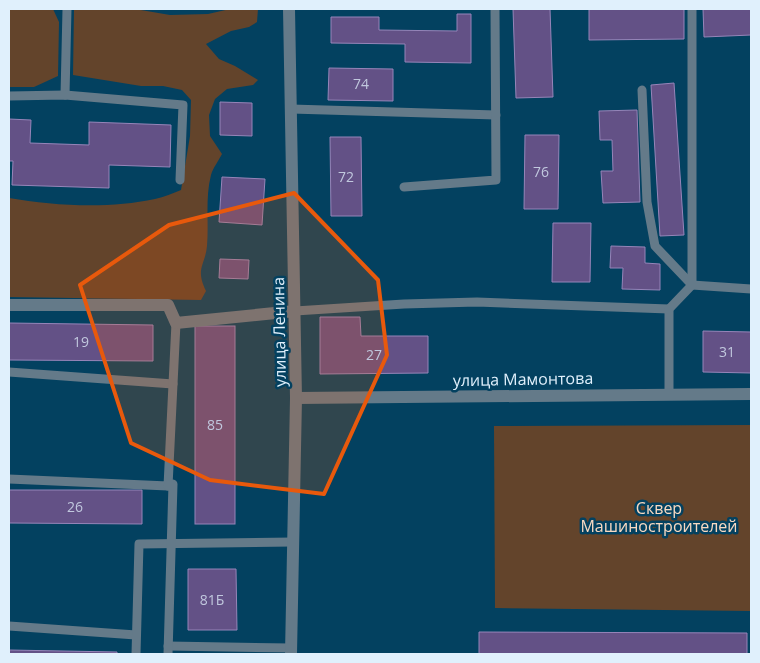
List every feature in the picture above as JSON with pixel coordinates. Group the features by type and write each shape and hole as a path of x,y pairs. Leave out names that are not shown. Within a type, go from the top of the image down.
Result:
{"street":[{"name":"улица Ленина","path":"289,9 296,398 291,651"},
{"path":"9,305 168,305 176,323 295,311"},
{"name":"улица Мамонтова","path":"296,398 751,394"}],"lane":[{"path":"65,95 67,9"},
{"path":"404,187 496,180 496,9"},
{"path":"669,394 669,309 692,284 692,9"},
{"path":"642,90 647,202 655,246 692,284 751,289"},
{"path":"9,96 65,95 183,105 180,180"},
{"path":"291,109 496,115"},
{"path":"295,311 404,304 477,302 669,309"},
{"path":"168,486 176,323"},
{"path":"9,372 173,384"},
{"path":"9,480 168,486 173,484 168,650 291,651"},
{"path":"136,654 139,544 293,542"},
{"path":"9,626 136,635"}],"highlighted area":[{"path":"294,193 378,280 387,355 324,494 210,480 131,443 80,285 169,225"}],"green space":[{"path":"9,9 53,9 59,22 58,76 34,87 9,87"},
{"path":"74,9 135,9 170,15 208,14 230,9 258,9 257,22 249,27 231,31 206,44 219,59 258,80 253,85 227,89 215,99 209,115 210,136 222,154 212,172 209,184 207,246 201,272 206,291 201,300 9,297 9,198 45,203 101,205 155,199 181,190 190,136 191,100 182,90 163,86 141,86 73,75"},
{"name":"Сквер Машиностроителей","path":"751,425 751,611 495,608 494,426"}],"building":[{"path":"513,9 550,9 553,97 516,98"},
{"path":"589,9 684,9 684,39 589,40"},
{"path":"703,9 751,9 751,35 704,37"},
{"path":"457,14 471,14 471,63 405,62 405,44 331,43 331,17 379,17 379,30 457,31"},
{"path":"329,68 393,69 393,101 328,100"},
{"path":"674,83 684,235 660,236 651,85"},
{"path":"220,102 252,103 252,136 220,135"},
{"path":"637,110 640,202 603,203 601,171 613,171 612,140 600,140 599,111"},
{"path":"9,119 31,120 30,143 89,145 89,122 171,125 170,167 109,165 109,188 12,185 13,161 9,161"},
{"path":"525,135 559,135 558,209 524,209"},
{"path":"330,137 361,137 362,216 331,216"},
{"path":"222,177 265,179 262,225 219,222"},
{"path":"553,223 591,223 590,282 552,282"},
{"path":"611,246 645,247 645,263 660,264 660,290 622,289 623,268 610,268"},
{"path":"220,259 249,260 248,279 219,278"},
{"path":"320,317 360,317 361,336 428,336 428,373 320,374"},
{"path":"9,323 153,325 153,361 9,360"},
{"path":"195,326 235,326 235,524 195,524"},
{"path":"703,331 751,332 751,373 703,372"},
{"path":"9,490 142,490 142,524 9,523"},
{"path":"188,569 236,569 237,630 188,630"},
{"path":"479,632 747,633 747,654 479,654"},
{"path":"9,650 117,652 117,654 9,654"}]}
